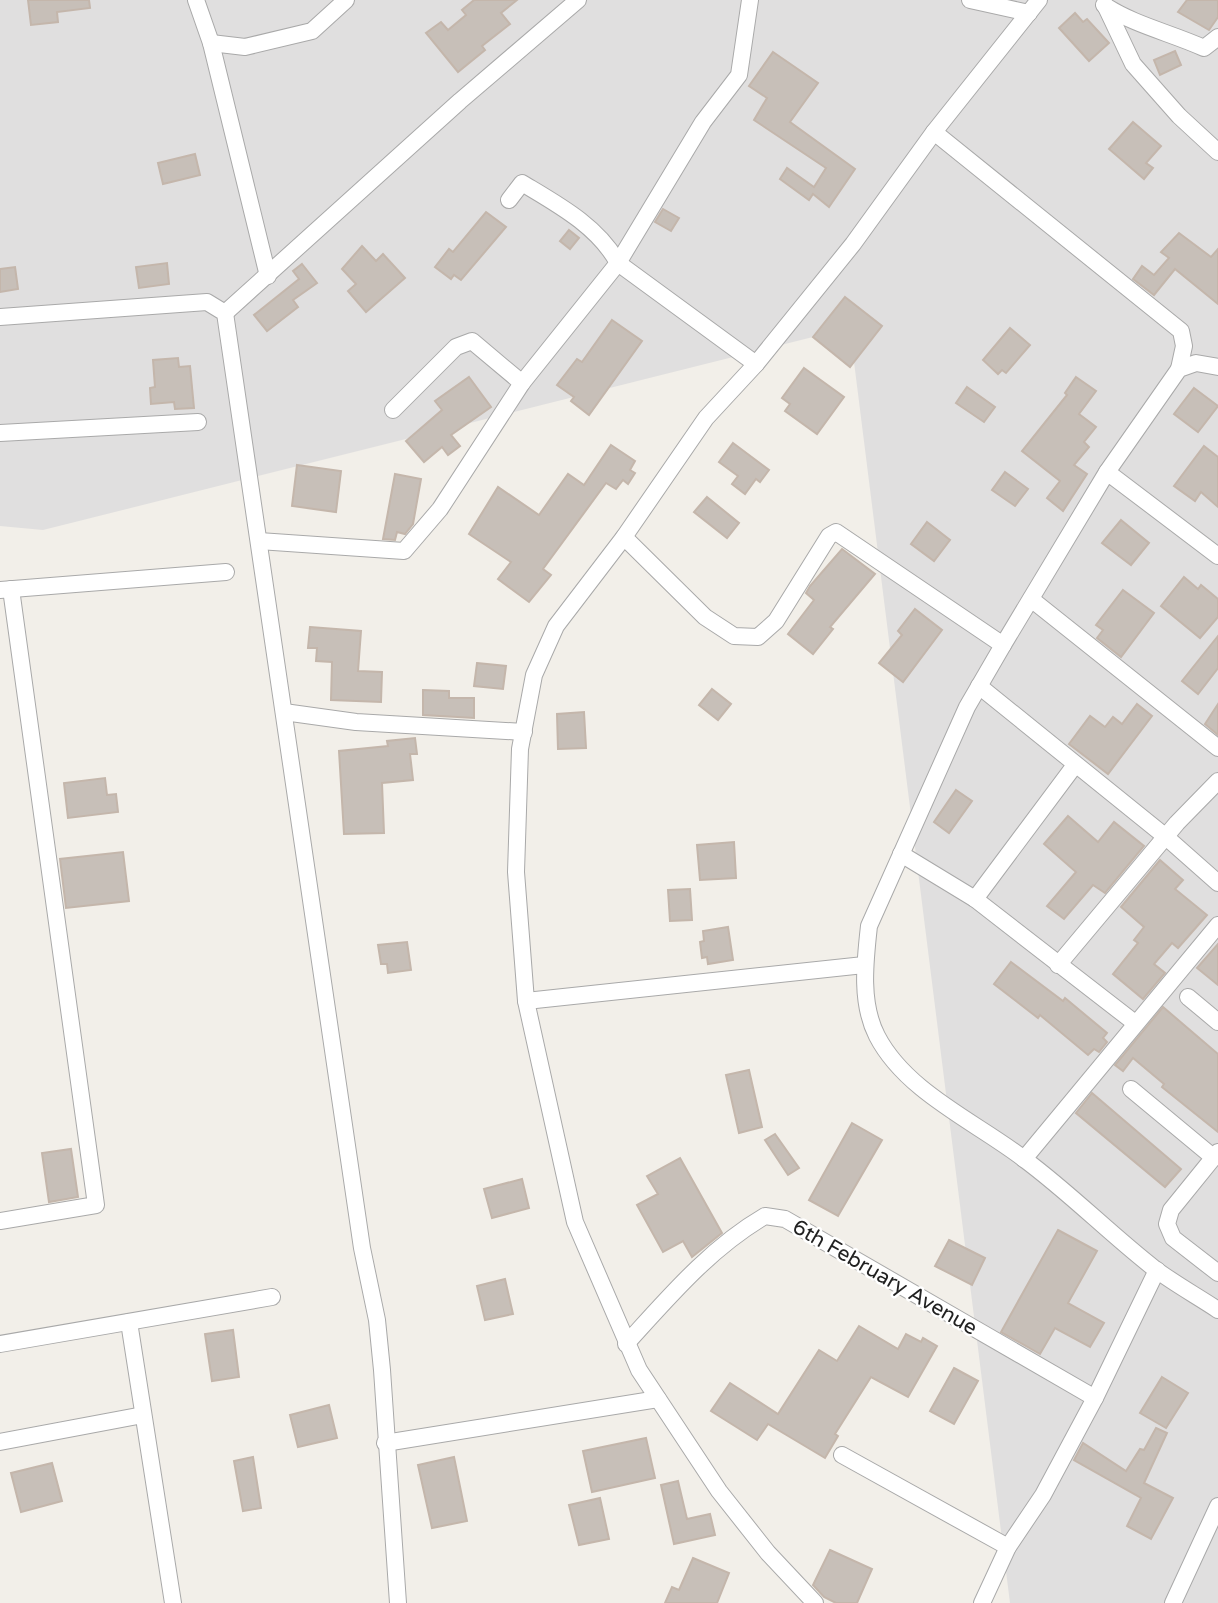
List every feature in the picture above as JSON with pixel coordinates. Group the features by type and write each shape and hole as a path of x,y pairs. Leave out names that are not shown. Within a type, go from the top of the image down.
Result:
{"street":[{"path":"197,0 211,43 268,276"},
{"path":"211,43 245,47 312,31 346,0"},
{"path":"225,313 460,101 578,0"},
{"path":"259,541 404,551 440,509 522,383 618,263 703,122 739,75 750,0"},
{"path":"970,0 1034,6"},
{"path":"1101,3 1124,18 1164,30 1204,48 1218,37"},
{"path":"1101,3 1133,64 1179,116 1218,152"},
{"path":"815,1603 768,1553 719,1491 658,1399 626,1345 575,1222 526,1001 516,872 520,750 534,675 556,626 624,537 705,418 756,364 852,244 934,132 1034,6"},
{"path":"934,132 1181,331 1184,345 1179,369 1107,472 979,686 869,926 864,965 866,994 877,1036 898,1064 918,1084 1024,1159 1157,1270 1218,1310"},
{"path":"509,200 522,183 578,219 608,244 618,263 756,364"},
{"path":"0,317 207,302 225,313"},
{"path":"225,313 362,1248 377,1320 398,1603"},
{"path":"393,410 456,346 472,341 522,383"},
{"path":"1179,369 1196,363 1218,367"},
{"path":"0,433 198,422"},
{"path":"1107,472 1218,556"},
{"path":"624,537 705,617 734,636 758,637 776,621 829,536 836,532 1003,645"},
{"path":"0,1221 96,1205 6,589 226,572"},
{"path":"1031,598 1218,748"},
{"path":"979,686 1166,837 1218,883"},
{"path":"284,712 356,722 524,732"},
{"path":"975,899 1076,765"},
{"path":"1058,965 1166,837 1218,781"},
{"path":"901,853 975,899 1135,1023"},
{"path":"1024,1159 1218,925"},
{"path":"526,1001 864,965"},
{"path":"1188,997 1218,1022"},
{"path":"1130,1088 1216,1154 1171,1210 1167,1224 1173,1238 1218,1273"},
{"name":"6th February Avenue","path":"626,1345 687,1276 747,1226 765,1216 785,1219 1095,1398"},
{"path":"982,1603 1008,1547 1043,1495 1095,1398 1157,1270"},
{"path":"0,1344 272,1297"},
{"path":"129,1322 173,1603"},
{"path":"385,1443 658,1399"},
{"path":"0,1443 143,1415"},
{"path":"842,1455 1008,1547"},
{"path":"1173,1603 1218,1506"}],"shaded area":[{"path":"0,0 1218,0 1218,1603 1010,1603 851,338 845,329 43,530 0,526"}],"building":[{"path":"28,0 89,0 90,8 57,12 58,22 31,25"},
{"path":"474,0 517,0 501,13 510,24 482,46 485,50 458,72 426,33 441,22 448,30 466,15 462,10"},
{"path":"1187,0 1218,0 1218,17 1209,30 1178,12"},
{"path":"1075,13 1083,22 1087,19 1109,43 1089,61 1059,28"},
{"path":"1175,51 1181,65 1160,75 1154,60"},
{"path":"773,52 818,83 790,122 855,169 829,207 813,194 809,200 780,179 787,168 814,187 826,168 754,120 767,98 749,86"},
{"path":"1133,122 1161,146 1146,163 1153,168 1144,179 1109,149"},
{"path":"195,154 200,175 163,184 158,163"},
{"path":"663,209 679,218 671,231 655,222"},
{"path":"486,212 506,227 461,280 454,275 451,279 435,267 449,249 453,252"},
{"path":"569,230 579,238 570,249 560,241"},
{"path":"1179,233 1211,257 1218,249 1218,304 1175,269 1154,295 1133,279 1142,266 1154,275 1169,258 1161,252"},
{"path":"362,246 376,261 383,254 405,278 366,312 348,291 356,284 342,269"},
{"path":"167,263 169,284 139,288 136,267"},
{"path":"302,264 317,283 293,300 298,307 267,331 254,315 299,279 293,271"},
{"path":"15,267 18,289 0,292 0,269"},
{"path":"845,297 882,326 850,367 813,337"},
{"path":"612,320 642,341 589,415 571,401 574,397 557,385 577,359 582,362"},
{"path":"1010,328 1030,345 1006,373 1002,370 998,374 983,360"},
{"path":"178,358 179,367 190,366 194,408 175,409 174,402 151,404 150,388 155,387 153,360"},
{"path":"804,368 844,397 817,434 785,411 790,404 782,398"},
{"path":"469,377 491,407 451,435 460,446 448,455 442,447 424,462 406,441 442,410 435,401"},
{"path":"1076,377 1096,391 1079,414 1096,427 1084,442 1089,447 1074,465 1087,474 1063,511 1047,498 1060,481 1022,451 1067,395 1065,393"},
{"path":"967,387 995,407 984,422 956,403"},
{"path":"1194,388 1218,406 1198,432 1174,414"},
{"path":"733,443 769,470 760,482 756,479 745,494 732,484 738,476 719,462"},
{"path":"611,445 635,461 630,470 635,473 628,484 623,480 616,489 606,483 543,569 551,575 529,602 498,579 511,562 469,534 498,487 539,515 568,474 584,485"},
{"path":"1204,446 1218,457 1218,507 1201,492 1195,501 1174,486"},
{"path":"297,465 341,471 336,512 292,506"},
{"path":"1005,472 1028,489 1015,506 992,490"},
{"path":"395,474 421,479 413,524 405,534 397,532 395,540 383,539"},
{"path":"707,497 739,523 727,538 694,512"},
{"path":"1121,520 1149,543 1131,565 1102,543"},
{"path":"927,522 950,540 934,561 911,544"},
{"path":"842,549 875,574 830,627 833,629 813,654 788,634 814,600 806,593 810,586"},
{"path":"1184,577 1198,589 1201,585 1218,599 1218,617 1200,638 1161,606"},
{"path":"1123,590 1154,613 1121,657 1097,638 1103,630 1096,625"},
{"path":"915,609 942,630 903,682 879,663 902,635 898,631"},
{"path":"310,627 361,631 358,671 382,672 381,702 331,700 332,662 316,661 317,648 308,648"},
{"path":"1218,636 1218,668 1198,694 1182,681"},
{"path":"477,663 506,666 503,689 474,686"},
{"path":"712,689 731,704 718,720 699,705"},
{"path":"423,690 449,691 449,698 474,698 474,718 423,715"},
{"path":"1137,704 1152,716 1108,774 1069,744 1090,716 1105,727 1113,717 1122,724"},
{"path":"1218,704 1218,735 1205,724"},
{"path":"584,712 586,748 558,749 557,714"},
{"path":"415,738 417,754 410,754 413,780 382,783 384,833 344,834 339,751 388,746 387,741"},
{"path":"105,778 107,795 116,794 118,812 68,818 64,783"},
{"path":"956,790 972,801 949,833 934,822"},
{"path":"1068,816 1098,842 1114,822 1144,846 1105,893 1093,885 1064,919 1047,906 1076,872 1044,844"},
{"path":"734,842 736,878 700,880 697,845"},
{"path":"123,852 129,901 66,908 60,859"},
{"path":"1160,860 1183,880 1175,889 1207,915 1178,948 1172,943 1154,964 1165,973 1143,999 1113,974 1138,943 1134,940 1144,927 1121,907"},
{"path":"690,889 692,920 670,921 668,890"},
{"path":"728,927 733,960 708,964 707,957 702,958 700,942 704,941 703,931"},
{"path":"407,942 411,970 388,973 387,964 381,964 378,945"},
{"path":"1218,944 1218,985 1197,968"},
{"path":"1011,962 1063,1001 1065,998 1107,1033 1103,1038 1107,1042 1099,1052 1094,1049 1088,1055 1040,1015 1038,1018 994,984"},
{"path":"1163,1007 1218,1054 1218,1132 1162,1087 1164,1084 1133,1058 1123,1071 1115,1065"},
{"path":"749,1070 762,1127 739,1133 726,1075"},
{"path":"1092,1093 1181,1169 1165,1187 1076,1113"},
{"path":"852,1123 882,1140 838,1216 809,1200"},
{"path":"775,1134 799,1168 788,1175 765,1140"},
{"path":"71,1149 78,1197 49,1202 42,1153"},
{"path":"680,1158 722,1233 692,1257 683,1241 663,1252 637,1205 658,1194 647,1176"},
{"path":"522,1179 529,1208 492,1218 484,1189"},
{"path":"1058,1230 1097,1251 1068,1303 1104,1323 1090,1347 1055,1328 1040,1354 1001,1332"},
{"path":"949,1240 985,1258 972,1285 935,1266"},
{"path":"505,1279 513,1314 485,1320 477,1286"},
{"path":"859,1326 898,1349 906,1334 921,1342 923,1338 937,1346 908,1397 871,1377 835,1434 838,1436 825,1458 768,1424 757,1440 711,1411 730,1383 778,1414 819,1350 837,1361"},
{"path":"233,1330 239,1377 212,1381 205,1334"},
{"path":"954,1368 978,1381 954,1424 930,1411"},
{"path":"1162,1377 1188,1393 1166,1428 1140,1413"},
{"path":"329,1405 337,1438 298,1447 290,1415"},
{"path":"1156,1428 1167,1433 1144,1483 1173,1498 1151,1539 1127,1526 1141,1498 1074,1460 1083,1443 1126,1471 1140,1449 1144,1450"},
{"path":"646,1438 655,1478 592,1492 583,1451"},
{"path":"253,1457 261,1508 243,1511 234,1461"},
{"path":"454,1457 467,1521 432,1528 418,1465"},
{"path":"52,1463 62,1501 21,1512 11,1473"},
{"path":"678,1481 687,1519 710,1514 715,1535 674,1544 661,1485"},
{"path":"600,1498 609,1539 579,1545 569,1505"},
{"path":"830,1550 872,1569 857,1603 836,1603 824,1597 813,1585"},
{"path":"693,1558 729,1573 717,1603 665,1603 672,1587 679,1590"}]}
